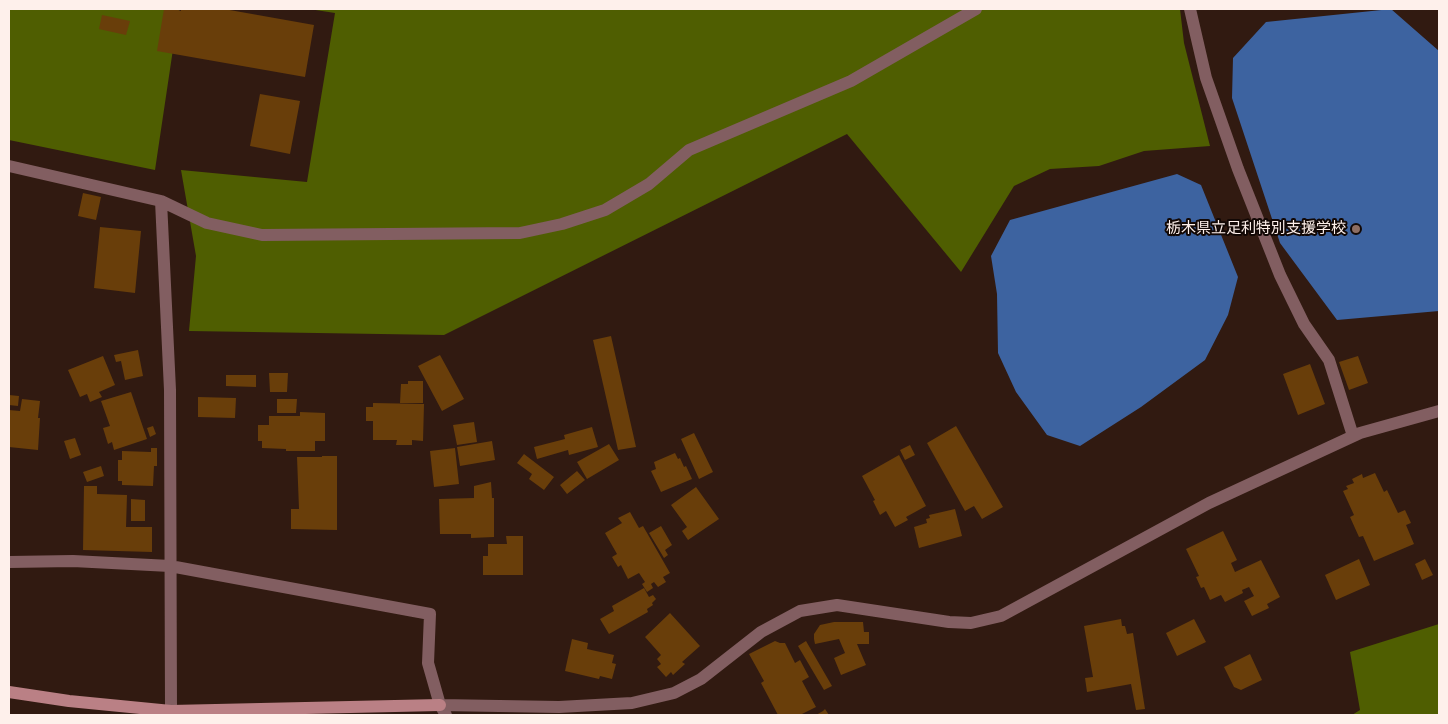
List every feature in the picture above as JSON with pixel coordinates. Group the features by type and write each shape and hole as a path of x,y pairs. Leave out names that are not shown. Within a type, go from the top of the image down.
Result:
{"street":[{"path":"9,166 161,201 208,223 262,235 520,233 562,224 604,210 649,184 689,150 851,81 976,9"},
{"path":"1190,9 1206,78 1238,169 1280,275 1304,324 1329,360 1353,436"},
{"path":"161,201 170,390 171,711"},
{"path":"9,692 69,701 171,711 443,710 632,703 674,693 700,679 761,632 800,612 837,605 948,622 971,623 1001,616 1209,503 1353,436 1439,411"},
{"path":"9,562 73,561 170,566 430,614 428,663 443,710"}],"green space":[{"path":"9,9 179,9 155,170 9,140"},
{"path":"309,9 1180,9 1184,43 1210,146 1144,151 1099,166 1050,169 1014,186 961,272 847,134 444,335 189,331 196,256 181,170 307,182 335,13"},
{"path":"1439,624 1439,715 1352,715 1360,710 1350,652"}],"water":[{"name":"栃木県立足利特別支援学校","path":"1391,9 1439,51 1439,311 1337,320 1280,243 1232,98 1233,58 1266,22"},
{"path":"1177,174 1201,185 1238,277 1228,315 1205,360 1141,407 1080,446 1047,435 1016,392 998,353 997,294 991,256 1010,220"}],"building":[{"path":"164,9 181,11 181,9 224,9 314,25 305,77 157,51"},
{"path":"102,15 130,21 126,35 99,29"},
{"path":"260,94 300,101 290,154 250,146"},
{"path":"83,193 101,197 96,220 78,216"},
{"path":"100,227 141,231 135,293 94,288"},
{"path":"611,336 636,447 618,450 593,340"},
{"path":"138,350 143,376 125,380 121,361 116,362 114,355"},
{"path":"440,355 464,399 442,411 418,366"},
{"path":"103,356 115,385 99,392 102,397 90,402 87,394 80,397 68,370"},
{"path":"1358,356 1368,383 1349,390 1339,362"},
{"path":"1310,364 1325,404 1298,415 1283,374"},
{"path":"269,373 288,373 287,392 270,392"},
{"path":"226,375 256,375 256,387 226,386"},
{"path":"408,381 423,381 423,403 400,403 401,384 408,384"},
{"path":"131,392 147,439 114,450 112,442 108,444 103,428 110,426 101,401"},
{"path":"9,395 19,396 18,406 9,405"},
{"path":"198,397 236,398 235,418 198,417"},
{"path":"22,399 40,401 38,450 9,447 9,410 20,411"},
{"path":"277,399 297,399 296,413 277,413"},
{"path":"373,403 424,404 423,441 412,440 412,445 396,445 397,440 373,440 373,421 366,421 366,407 373,407"},
{"path":"300,412 325,413 325,441 315,441 315,451 286,451 286,449 262,448 262,441 258,441 258,425 269,425 269,416 300,416"},
{"path":"474,422 477,442 457,445 453,425"},
{"path":"153,426 156,434 150,437 147,428"},
{"path":"956,426 1003,507 982,519 974,506 965,511 927,443"},
{"path":"592,427 598,447 569,455 568,450 537,459 534,447 565,439 564,435"},
{"path":"694,433 713,472 699,479 681,439"},
{"path":"75,438 81,455 70,459 64,441"},
{"path":"492,441 495,460 460,466 457,447"},
{"path":"609,444 619,460 587,479 577,462"},
{"path":"910,445 915,455 905,460 900,450"},
{"path":"151,448 157,448 157,466 154,466 153,486 122,485 122,481 118,481 118,460 122,460 122,451 151,452"},
{"path":"455,448 459,484 434,487 430,451"},
{"path":"675,453 678,459 680,458 684,467 686,466 692,479 661,492 651,471 656,469 654,462"},
{"path":"524,454 554,477 544,490 529,479 532,474 517,463"},
{"path":"899,455 926,506 906,517 908,520 895,527 886,511 880,515 873,501 875,500 862,476"},
{"path":"337,456 337,530 291,529 291,509 299,509 297,457"},
{"path":"101,466 104,476 87,482 83,472"},
{"path":"577,471 585,480 567,494 560,485"},
{"path":"1375,473 1384,492 1387,490 1398,513 1405,510 1411,523 1406,525 1414,544 1374,561 1363,536 1359,537 1350,517 1354,515 1343,491 1348,489 1346,486 1354,483 1352,479 1362,474 1363,478"},
{"path":"491,482 492,498 494,498 494,537 471,538 471,534 440,534 439,499 474,498 474,486"},
{"path":"84,486 97,486 97,494 127,495 126,527 152,527 152,552 83,550"},
{"path":"696,487 719,519 688,540 682,531 687,527 671,505"},
{"path":"131,499 145,500 145,521 131,521"},
{"path":"955,509 962,536 919,548 914,527 927,523 926,519 930,518 929,515"},
{"path":"630,512 639,528 643,526 670,573 663,577 666,582 658,587 654,582 651,584 653,588 647,592 642,584 645,582 639,573 628,579 621,565 618,567 612,557 617,554 605,533 622,523 618,518"},
{"path":"661,526 672,545 665,550 668,555 664,558 649,533"},
{"path":"1223,531 1237,560 1231,563 1235,572 1261,560 1280,597 1267,604 1269,608 1252,616 1244,601 1254,596 1249,587 1242,590 1243,593 1225,602 1221,595 1210,600 1204,587 1201,588 1196,577 1199,576 1186,549"},
{"path":"506,536 523,536 523,575 483,575 483,556 488,556 488,544 507,544"},
{"path":"1359,559 1370,585 1336,600 1325,575"},
{"path":"1425,559 1433,575 1422,580 1415,564"},
{"path":"644,588 649,597 653,595 656,599 652,603 653,605 647,609 648,612 609,634 600,619 614,611 612,606"},
{"path":"670,613 700,646 682,662 685,664 673,675 671,672 666,677 657,667 661,664 657,659 661,655 645,637"},
{"path":"1121,619 1122,626 1125,626 1127,634 1133,633 1145,709 1136,710 1131,684 1087,692 1085,678 1093,677 1084,626"},
{"path":"1194,619 1206,642 1177,656 1166,633"},
{"path":"834,622 863,622 864,632 869,632 869,644 857,644 866,665 841,675 834,658 845,653 839,639 815,644 814,634 820,625"},
{"path":"572,639 588,643 587,649 614,655 612,663 616,664 612,679 600,676 599,679 565,671"},
{"path":"775,641 785,643 795,663 800,660 809,677 802,681 816,707 800,715 778,715 761,683 764,681 749,654"},
{"path":"806,641 832,686 824,690 798,646"},
{"path":"1250,654 1262,680 1241,690 1234,687 1224,667"},
{"path":"825,709 829,715 816,715 823,711"}],"place":[{"name":"栃木県立足利特別支援学校","path":"1356,229"}]}
